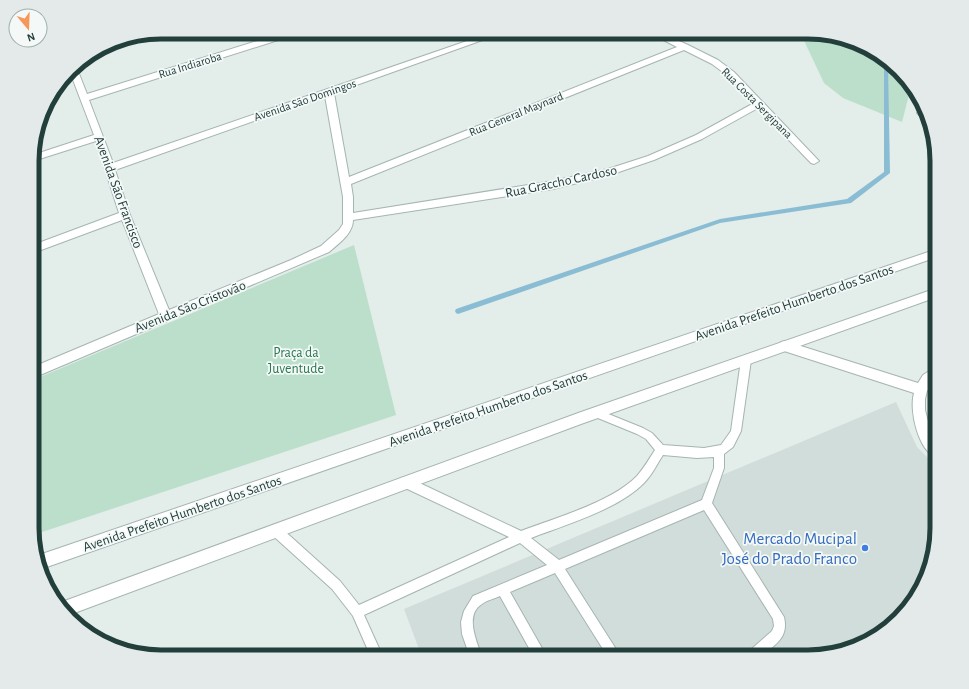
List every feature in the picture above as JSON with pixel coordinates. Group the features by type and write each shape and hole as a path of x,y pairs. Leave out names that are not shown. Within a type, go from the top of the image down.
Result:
{"street":[{"name":"Rua Indiaroba","path":"85,98 272,39"},
{"name":"Avenida São Domingos","path":"109,168 482,39"},
{"name":"Rua Costa Sergipana","path":"667,39 715,62 731,74 814,161"},
{"name":"Rua General Maynard","path":"346,182 685,47"},
{"name":"Avenida São Francisco","path":"76,74 99,136 126,215 166,316"},
{"path":"329,92 346,182 349,217"},
{"name":"Rua Graccho Cardoso","path":"349,217 553,185 610,172 651,158 699,137 759,104"},
{"path":"39,156 99,136"},
{"path":"39,247 126,215"},
{"name":"Avenida São Cristovão","path":"39,370 166,316 295,264 325,249 343,234 347,227 349,217"},
{"name":"Avenida Prefeito Humberto dos Santos","path":"43,560 930,255"},
{"path":"68,607 405,482 930,294"},
{"path":"785,346 920,389"},
{"path":"930,376 920,389 918,408 923,429 930,440"}],"lane":[{"path":"596,413 640,431 648,436 661,450 701,453 719,451 732,440 736,431 746,360"},
{"path":"357,612 625,491 639,480 648,470 661,450"},
{"path":"474,650 465,622 469,611 477,600 706,504 720,468 719,451"},
{"path":"405,482 521,537 557,566 611,650"},
{"path":"706,504 778,617 780,626 776,635 759,650"},
{"path":"275,530 336,585 357,612 374,650"},
{"path":"502,589 537,650"}],"shaded area":[{"path":"896,402 917,447 930,460 930,536 928,552 921,575 905,602 888,620 876,629 847,644 816,650 419,650 404,609"}],"green space":[{"path":"803,39 832,41 847,45 869,55 888,69 909,93 902,122 843,98 824,83"},
{"name":"Praça da Juventude","path":"354,245 396,415 39,533 39,377"}],"waterway":[{"path":"458,311 720,221 849,201 887,173 886,67"}],"place":[{"name":"Mercado Mucipal José do Prado Franco","path":"865,548"}]}
